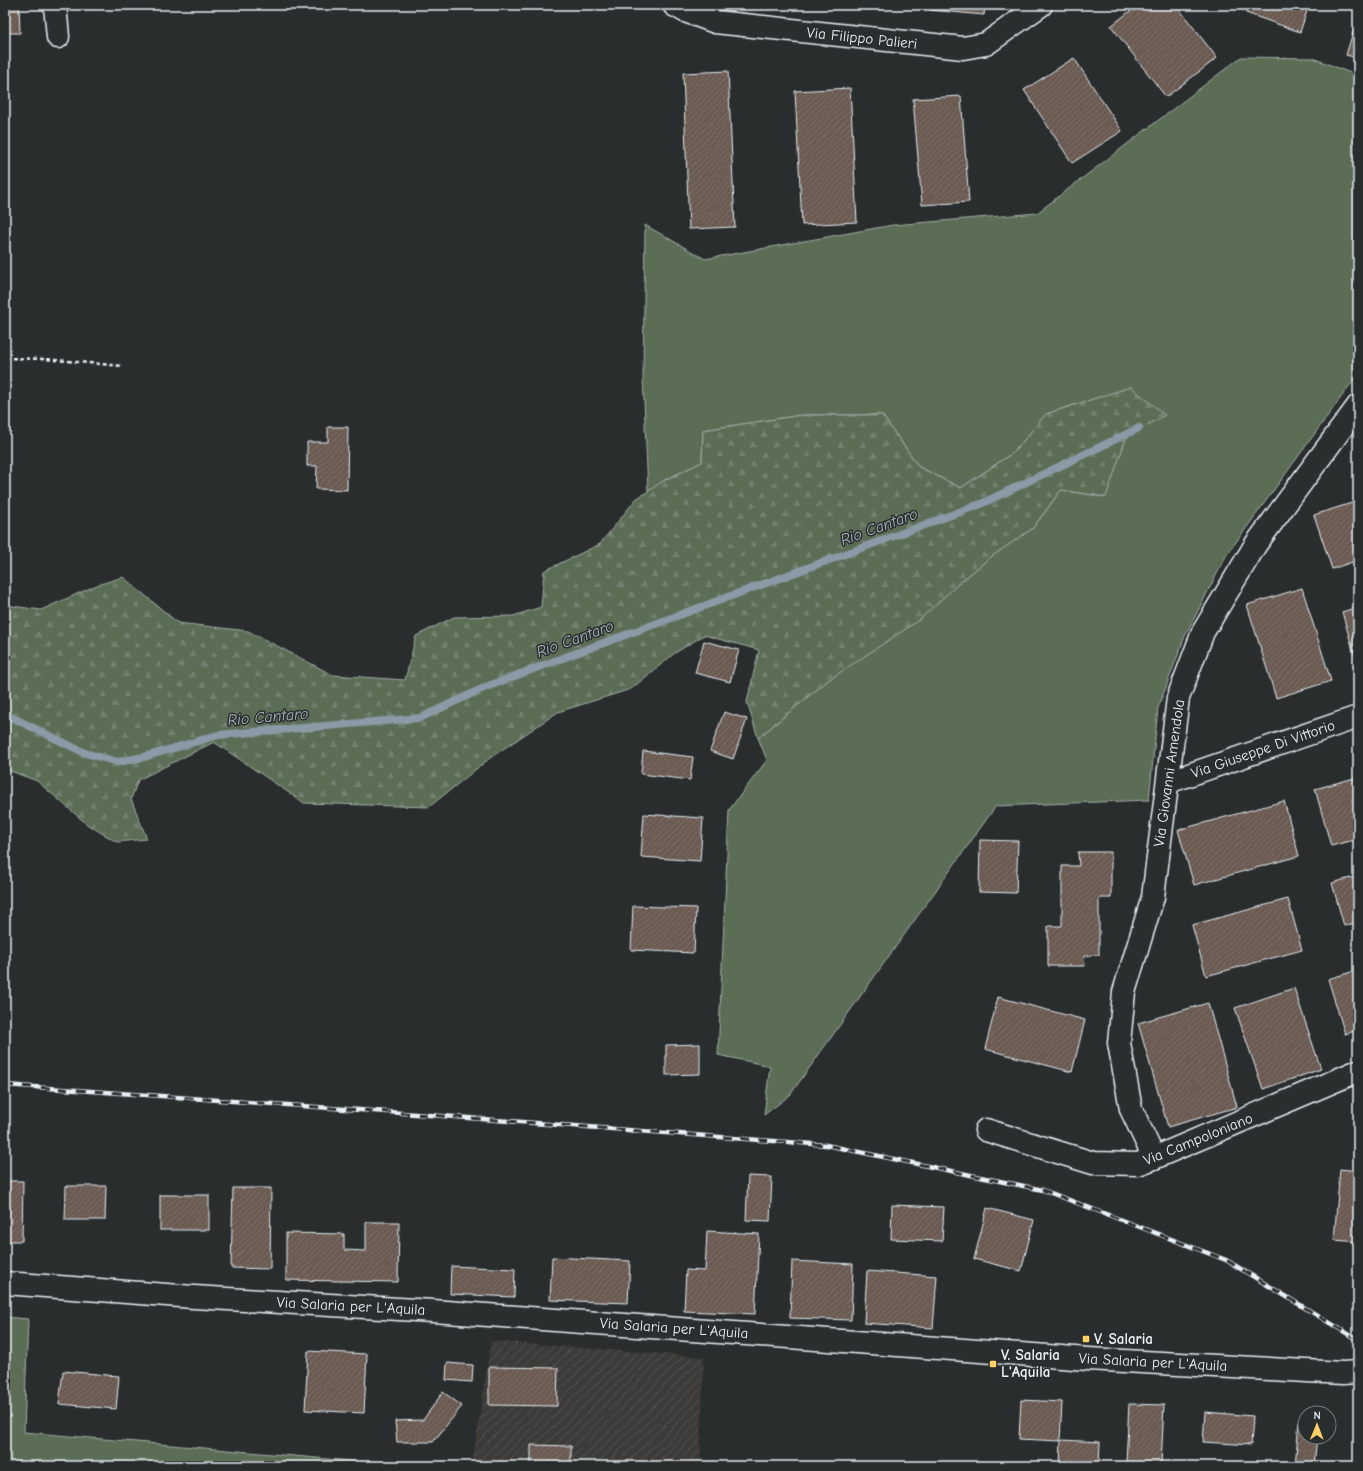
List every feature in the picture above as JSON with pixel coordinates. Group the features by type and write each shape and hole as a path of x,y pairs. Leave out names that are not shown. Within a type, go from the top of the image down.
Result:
{"street":[{"path":"55,5 58,38"},
{"name":"Via Filippo Palieri","path":"674,5 685,11 715,22 963,48 986,44 1040,5"},
{"name":"Via Giovanni Amendola","path":"1154,1158 1131,1109 1119,1043 1124,992 1154,897 1178,698 1203,632 1256,544 1358,406"},
{"name":"Via Giuseppe Di Vittorio","path":"1168,782 1358,717"},
{"name":"Via Campoloniano","path":"986,1130 1092,1163 1138,1164 1358,1072"},
{"name":"Via Salaria per L'Aquila","path":"5,1283 194,1297 441,1312 1088,1359 1353,1373"}],"path":[{"path":"5,358 44,359 123,366"}],"shaded area":[{"path":"491,1341 704,1357 700,1466 472,1466"}],"green space":[{"path":"1241,57 1313,58 1358,76 1358,374 1226,556 1185,636 1158,708 1149,800 996,806 790,1095 764,1115 770,1066 718,1055 729,810 767,760 758,738 827,681 957,585 988,559 1033,528 1061,490 1105,497 1126,438 1131,387 1046,414 1014,452 961,488 919,467 882,415 802,415 703,430 702,462 665,480 648,492 643,378 645,225 705,259 893,225 1037,213"},
{"path":"1131,387 1165,415 1126,438 1106,497 1061,490 1033,528 988,559 919,620 827,681 758,738 747,702 759,650 704,635 675,653 631,689 558,712 490,758 429,807 304,803 214,742 138,780 131,799 147,839 117,842 88,825 37,781 5,769 5,605 41,610 97,585 123,577 178,623 248,631 333,675 405,680 416,636 454,617 513,616 541,607 544,571 600,544 636,499 665,480 702,462 703,430 802,415 882,415 919,467 961,488 1014,452 1046,414"},
{"path":"5,1317 28,1319 24,1432 407,1466 5,1466"}],"building":[{"path":"5,5 19,5 20,33 5,33"},
{"path":"930,5 985,5 984,15 930,10"},
{"path":"1138,5 1176,5 1217,58 1166,97 1111,26"},
{"path":"1249,5 1309,5 1300,32 1246,13"},
{"path":"1358,16 1358,58 1346,55"},
{"path":"1074,58 1122,131 1072,163 1024,90"},
{"path":"728,71 735,227 689,229 683,73"},
{"path":"850,88 857,222 802,225 795,91"},
{"path":"961,96 969,202 922,205 913,99"},
{"path":"328,427 348,427 347,490 316,489 317,466 307,466 307,442 328,442"},
{"path":"1358,501 1358,560 1332,569 1314,515"},
{"path":"1302,588 1331,681 1276,698 1247,605"},
{"path":"1358,607 1358,667 1342,612"},
{"path":"704,641 739,650 730,682 695,673"},
{"path":"724,712 747,719 733,759 710,751"},
{"path":"643,751 693,757 690,780 641,774"},
{"path":"1358,777 1358,839 1331,846 1315,789"},
{"path":"1284,801 1299,856 1194,885 1178,830"},
{"path":"644,814 703,818 700,861 641,857"},
{"path":"980,840 1018,841 1016,893 979,892"},
{"path":"1078,852 1111,852 1111,898 1099,898 1099,955 1084,956 1085,966 1048,966 1048,926 1062,926 1062,866 1079,866"},
{"path":"1358,876 1358,922 1344,926 1332,883"},
{"path":"1288,899 1302,950 1206,976 1192,925"},
{"path":"633,906 696,908 694,953 631,950"},
{"path":"1358,970 1358,1030 1345,1034 1328,979"},
{"path":"1294,988 1321,1069 1263,1089 1235,1008"},
{"path":"998,997 1085,1020 1072,1072 985,1049"},
{"path":"1208,1003 1237,1107 1168,1127 1138,1023"},
{"path":"700,1044 700,1074 666,1075 666,1045"},
{"path":"1340,1169 1358,1171 1358,1242 1334,1240"},
{"path":"748,1176 772,1177 770,1221 746,1220"},
{"path":"5,1181 23,1181 22,1241 5,1241"},
{"path":"66,1186 106,1186 105,1220 65,1220"},
{"path":"233,1188 271,1188 270,1269 231,1268"},
{"path":"160,1195 209,1195 209,1230 160,1230"},
{"path":"892,1205 944,1207 942,1241 891,1239"},
{"path":"987,1208 1034,1220 1021,1271 974,1259"},
{"path":"366,1222 399,1222 398,1282 286,1280 286,1233 344,1234 344,1250 366,1251"},
{"path":"707,1231 759,1234 755,1314 684,1311 686,1270 705,1271"},
{"path":"552,1257 630,1261 628,1303 550,1300"},
{"path":"792,1261 853,1264 851,1320 790,1318"},
{"path":"451,1266 515,1269 514,1297 450,1294"},
{"path":"867,1271 937,1276 933,1328 864,1323"},
{"path":"308,1351 367,1354 364,1413 305,1410"},
{"path":"447,1363 473,1365 472,1382 446,1380"},
{"path":"489,1367 558,1368 557,1406 489,1405"},
{"path":"63,1371 119,1376 116,1409 59,1404"},
{"path":"443,1392 462,1406 433,1442 397,1442 395,1421 423,1420"},
{"path":"1021,1400 1062,1402 1060,1441 1019,1439"},
{"path":"1129,1404 1164,1405 1161,1464 1126,1462"},
{"path":"1205,1412 1253,1416 1251,1445 1203,1442"},
{"path":"1061,1440 1100,1442 1099,1466 1060,1466"},
{"path":"1297,1444 1297,1445 1316,1445 1314,1466 1295,1466"},
{"path":"531,1445 571,1446 571,1466 531,1466"},
{"path":"1327,1463 1348,1466 1326,1466"}],"waterway":[{"name":"Rio Cantaro","path":"5,714 85,753 118,762 144,757 218,735 420,718 486,687 981,504 1139,428"}],"railway":[{"path":"5,1085 826,1145 1043,1190 1226,1260 1358,1340"}],"place":[{"name":"V. Salaria","path":"1086,1339"},
{"name":"V. Salaria L'Aquila","path":"993,1364"}]}
